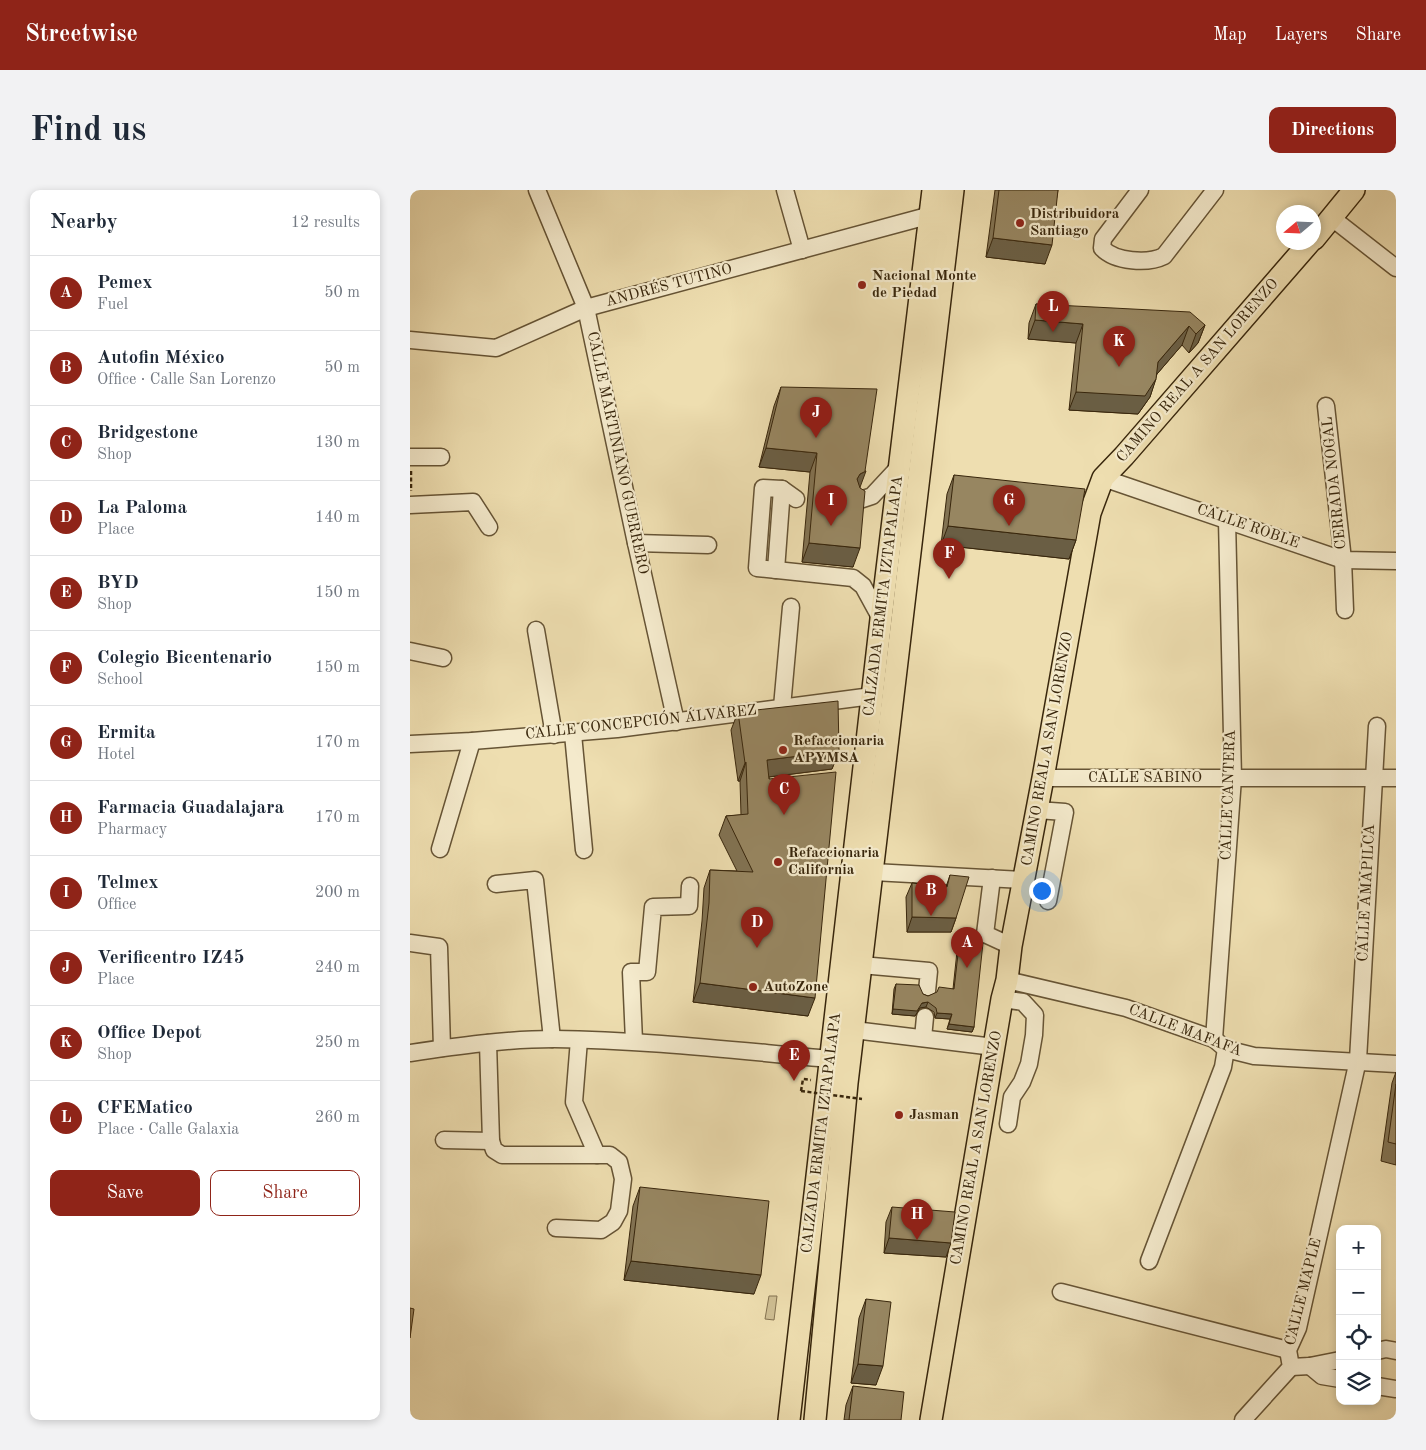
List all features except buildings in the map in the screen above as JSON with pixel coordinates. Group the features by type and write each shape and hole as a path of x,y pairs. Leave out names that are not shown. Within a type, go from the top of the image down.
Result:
{"main road":[{"name":"CALZADA ERMITA IZTAPALAPA","path":"789,1420 881,619 933,190"},
{"name":"CALZADA ERMITA IZTAPALAPA","path":"815,1420 847,1083 953,190"},
{"path":"1321,231 1354,190"},
{"name":"CAMINO REAL A SAN LORENZO","path":"931,1420 1011,946 1090,513 1103,478 1303,250"}],"street":[{"name":"CALLE MARTINIANO GUERRERO","path":"537,190 586,308 676,722"},
{"path":"785,190 802,250"},
{"path":"1140,190 1103,239 1102,248 1107,254 1137,261 1155,260 1164,256 1215,190"},
{"name":"ANDRÉS TUTINO","path":"410,340 496,348 586,308 931,215"},
{"path":"1332,218 1396,268"},
{"name":"CERRADA NOGAL","path":"1326,406 1343,560 1345,610"},
{"path":"410,458 441,457"},
{"path":"860,500 872,496 899,467"},
{"name":"CALLE ROBLE","path":"1103,478 1343,560 1396,561"},
{"path":"796,499 782,489 763,488 757,568 853,578 863,586 881,619"},
{"path":"411,505 473,502 489,527"},
{"name":"CALLE CANTERA","path":"1149,1261 1223,1067 1220,1044 1233,778 1227,520"},
{"path":"636,543 708,545"},
{"path":"782,707 791,607"},
{"path":"536,630 554,735"},
{"path":"410,651 443,658"},
{"name":"CALLE CONCEPCIÓN ÁLVAREZ","path":"410,744 573,734 872,696"},
{"name":"CALLE AMAPILCA","path":"1358,1060 1377,726"},
{"path":"573,734 584,850"},
{"path":"440,849 472,741"},
{"name":"CALLE SABINO","path":"1043,778 1396,778"},
{"path":"1037,810 1065,812 1048,901"},
{"path":"873,872 1024,880"},
{"path":"992,878 984,934 1011,946"},
{"path":"496,884 535,880 552,1039"},
{"path":"634,1041 632,972 647,972 653,907 689,906 690,886"},
{"path":"410,943 439,947 442,1048"},
{"path":"861,965 929,971 927,991"},
{"path":"1005,989 1035,1015 1029,1064 1022,1082 1012,1097 1008,1124"},
{"name":"CALLE MAFAFA","path":"1005,989 1126,1008 1254,1056 1358,1060 1396,1064"},
{"path":"923,1038 925,1017"},
{"path":"854,1030 994,1046"},
{"path":"410,1053 488,1043 552,1039 634,1041 831,1059"},
{"path":"578,1040 574,1102 597,1155"},
{"path":"488,1043 491,1141 494,1150 502,1155 610,1155 619,1162 622,1179 619,1211 614,1222 601,1230 556,1228"},
{"name":"CALLE MAPLE","path":"1243,1420 1291,1367 1288,1350 1298,1328 1358,1060"},
{"path":"444,1140 491,1141"},
{"path":"1061,1292 1288,1350"},
{"path":"1381,1351 1396,1351"},
{"path":"1291,1367 1310,1366 1336,1361"},
{"path":"1310,1366 1322,1376 1336,1378"},
{"path":"1381,1387 1396,1389"}],"path":[{"path":"410,458 411,505"},
{"path":"803,1079 801,1091 862,1099"}],"shaded area":[{"path":"769,1296 777,1296 774,1320 765,1319"}],"place":[{"name":"Distribuidora Santiago","path":"1020,223"},
{"name":"Nacional Monte de Piedad","path":"862,285"},
{"name":"CFEMatico","path":"1053,332"},
{"name":"Office Depot","path":"1119,367"},
{"name":"Verificentro IZ45","path":"816,438"},
{"name":"Telmex","path":"831,526"},
{"name":"Ermita","path":"1009,526"},
{"name":"Colegio Bicentenario","path":"949,579"},
{"name":"Refaccionaria APYMSA","path":"783,750"},
{"name":"Bridgestone","path":"784,815"},
{"name":"Refaccionaria California","path":"778,862"},
{"name":"Autofin México","path":"931,916"},
{"name":"La Paloma","path":"757,948"},
{"name":"Pemex","path":"967,968"},
{"name":"AutoZone","path":"753,987"},
{"name":"BYD","path":"794,1081"},
{"name":"Jasman","path":"899,1115"},
{"name":"Farmacia Guadalajara","path":"917,1240"}]}
